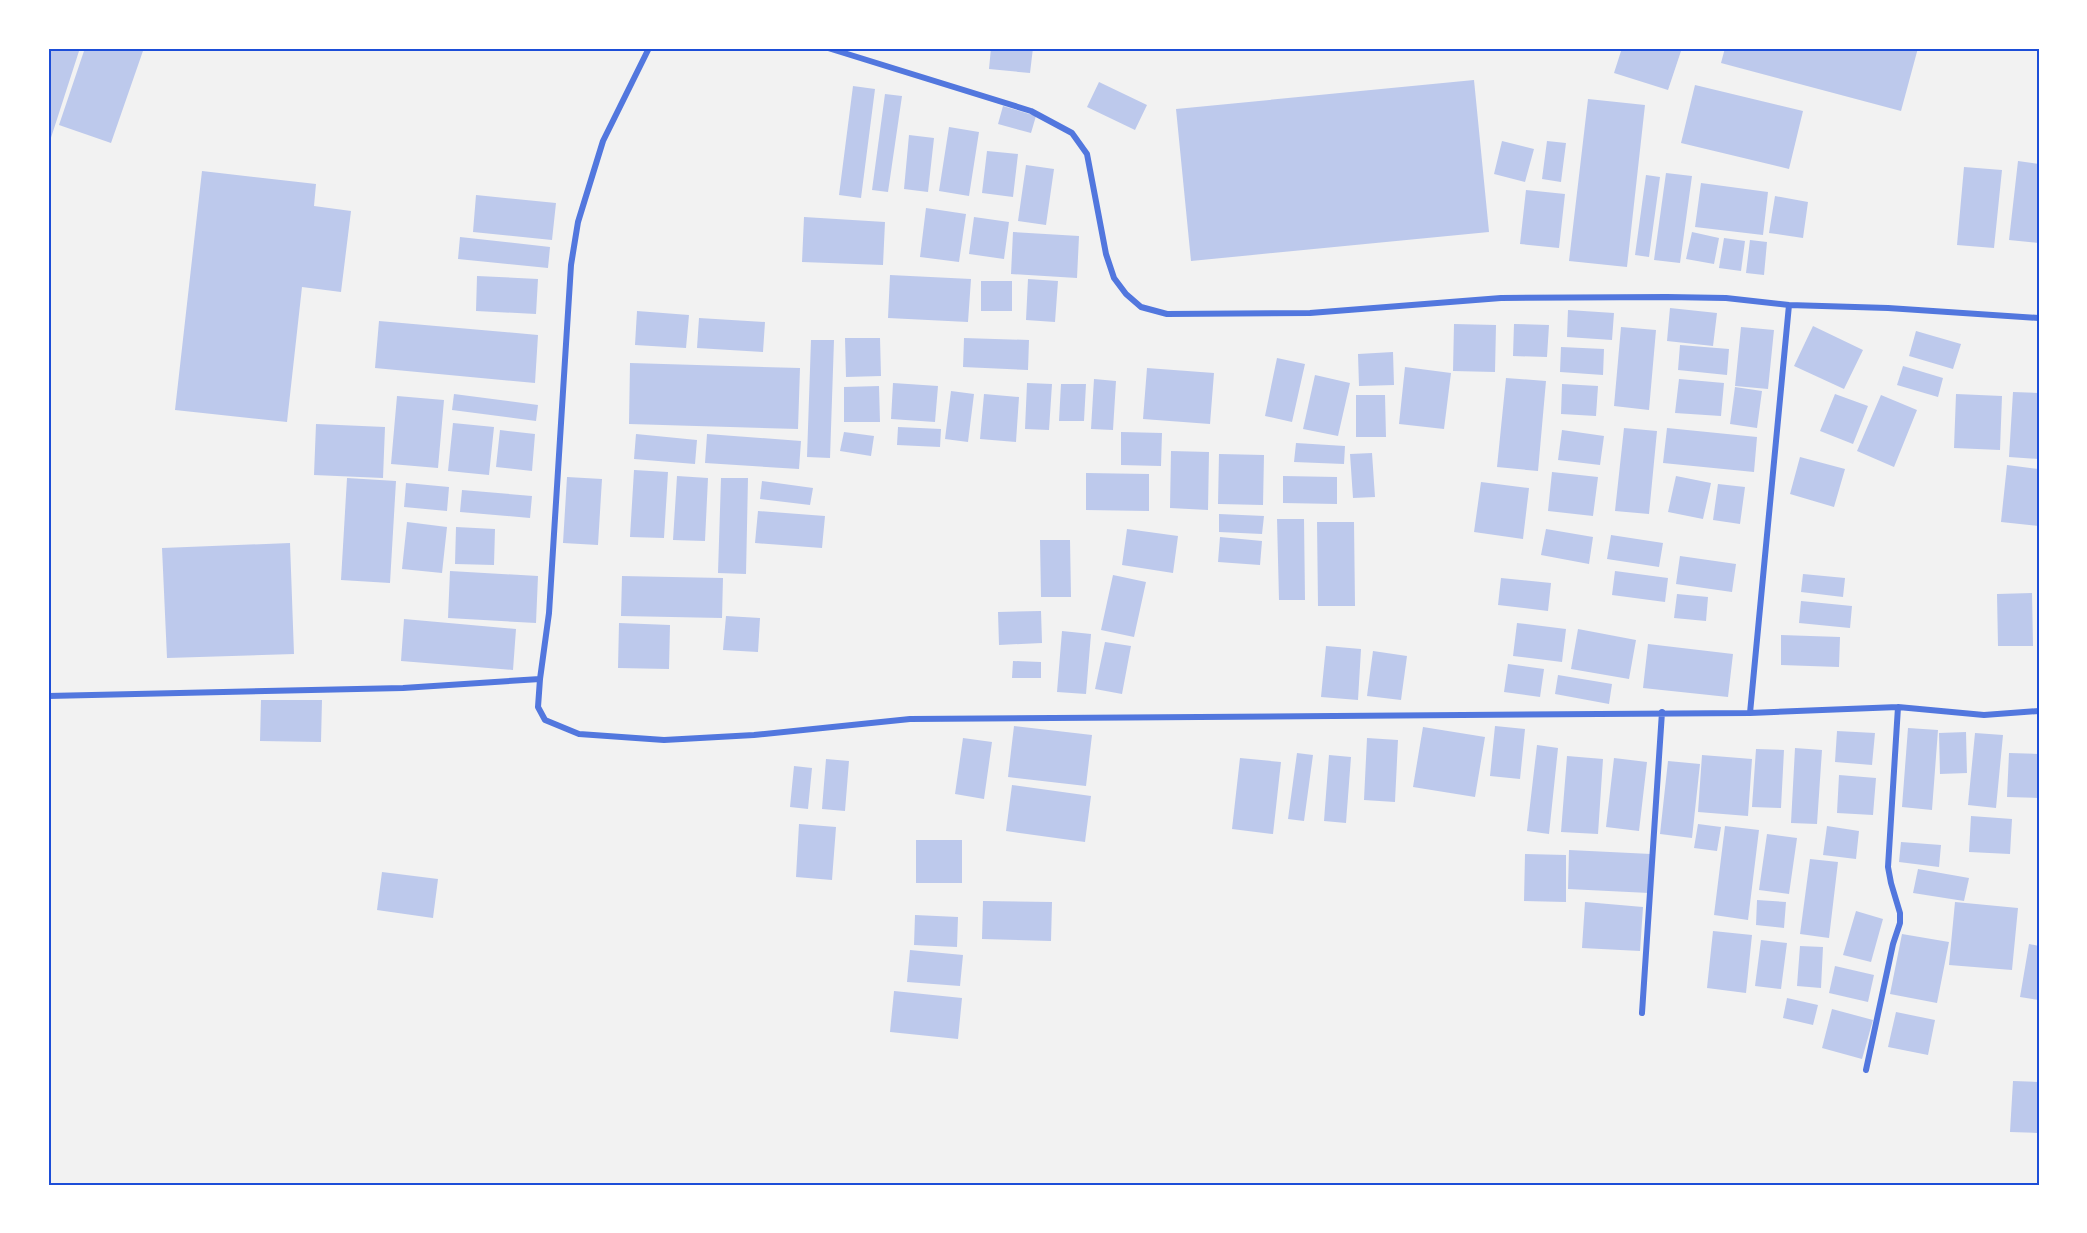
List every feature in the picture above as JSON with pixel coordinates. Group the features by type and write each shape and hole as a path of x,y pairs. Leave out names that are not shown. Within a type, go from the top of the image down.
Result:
{"street":[{"path":"649,48 603,141 578,222 574,244 549,613 538,707 545,720 579,734 664,740 754,735 910,719 1750,713 1898,707 1984,715 2039,711"},
{"path":"828,48 1031,111 1072,133 1087,154 1106,254 1114,278 1126,294 1141,307 1167,314 1310,313 1501,298 1702,297 1789,305 1888,308 2039,318"},
{"path":"1750,713 1789,305"},
{"path":"48,696 403,688 540,679"},
{"path":"1866,1070 1893,944 1900,923 1900,913 1888,867 1898,707"},
{"path":"1642,1013 1662,712"}],"building":[{"path":"48,48 80,48 48,147"},
{"path":"85,48 144,48 111,143 59,125"},
{"path":"991,48 1033,48 1030,73 989,69"},
{"path":"1622,48 1682,48 1668,90 1614,73"},
{"path":"1725,48 1918,48 1901,111 1721,63"},
{"path":"1474,80 1489,232 1191,261 1176,109"},
{"path":"1099,82 1147,105 1135,130 1087,107"},
{"path":"1695,85 1803,111 1789,169 1681,143"},
{"path":"853,86 875,89 861,198 839,195"},
{"path":"885,94 902,96 888,192 872,190"},
{"path":"1588,99 1645,105 1627,267 1569,261"},
{"path":"1003,106 1036,116 1031,133 998,124"},
{"path":"949,127 979,132 969,196 939,191"},
{"path":"909,135 934,138 928,192 904,189"},
{"path":"1502,141 1534,149 1525,182 1494,174"},
{"path":"1547,141 1566,143 1561,182 1542,179"},
{"path":"987,151 1018,154 1013,197 982,193"},
{"path":"2018,161 2039,164 2039,243 2009,240"},
{"path":"1026,165 1054,169 1046,225 1018,221"},
{"path":"1964,167 2002,170 1994,248 1957,245"},
{"path":"202,171 316,184 314,206 351,211 341,292 302,287 287,422 175,410"},
{"path":"1666,173 1692,176 1680,263 1654,260"},
{"path":"1646,175 1660,177 1649,257 1635,255"},
{"path":"1701,183 1768,192 1763,235 1695,227"},
{"path":"1526,190 1565,194 1559,248 1520,244"},
{"path":"476,195 556,203 552,240 473,232"},
{"path":"1775,196 1808,202 1803,238 1769,233"},
{"path":"926,208 966,214 959,262 920,257"},
{"path":"804,217 885,222 883,265 802,262"},
{"path":"974,217 1009,222 1004,259 969,254"},
{"path":"1013,232 1079,236 1077,278 1011,274"},
{"path":"1692,232 1719,238 1714,264 1686,259"},
{"path":"460,237 550,247 548,268 458,259"},
{"path":"1724,238 1745,241 1741,271 1719,268"},
{"path":"1750,240 1767,242 1764,275 1746,273"},
{"path":"890,275 971,279 968,322 888,318"},
{"path":"477,276 538,279 536,314 476,311"},
{"path":"1028,279 1058,281 1055,322 1026,320"},
{"path":"981,281 1012,281 1012,311 981,311"},
{"path":"1670,308 1717,313 1713,346 1667,341"},
{"path":"1568,310 1614,313 1612,340 1567,337"},
{"path":"637,311 689,315 686,348 635,345"},
{"path":"699,318 765,322 763,352 697,348"},
{"path":"379,321 538,335 535,383 375,368"},
{"path":"1454,324 1496,325 1495,372 1453,371"},
{"path":"1514,324 1549,325 1547,357 1513,356"},
{"path":"1813,326 1863,350 1844,389 1794,366"},
{"path":"1621,327 1656,330 1649,410 1614,406"},
{"path":"1741,327 1774,330 1768,389 1735,386"},
{"path":"1916,331 1961,344 1953,369 1909,356"},
{"path":"845,338 880,338 881,376 846,377"},
{"path":"964,338 1029,340 1028,370 963,367"},
{"path":"811,340 834,340 830,458 807,457"},
{"path":"1680,345 1729,349 1727,375 1678,370"},
{"path":"1561,347 1604,349 1603,375 1560,372"},
{"path":"1393,352 1394,385 1359,386 1358,354"},
{"path":"1277,358 1305,364 1292,422 1265,416"},
{"path":"630,363 800,368 798,429 629,424"},
{"path":"1903,366 1943,378 1938,397 1897,385"},
{"path":"1405,367 1451,373 1444,429 1399,424"},
{"path":"1147,368 1214,373 1210,424 1143,419"},
{"path":"1315,375 1350,383 1338,436 1303,429"},
{"path":"1506,378 1546,381 1538,471 1497,467"},
{"path":"1094,379 1116,381 1113,430 1091,429"},
{"path":"1679,379 1724,383 1721,416 1675,413"},
{"path":"893,383 938,386 935,422 891,419"},
{"path":"1027,383 1052,384 1049,430 1025,429"},
{"path":"1061,384 1086,384 1084,421 1059,421"},
{"path":"1562,384 1598,386 1596,416 1561,414"},
{"path":"879,386 880,422 844,422 844,387"},
{"path":"1735,387 1762,391 1757,428 1730,424"},
{"path":"951,391 974,394 968,442 945,439"},
{"path":"2013,392 2039,393 2039,459 2009,457"},
{"path":"454,394 538,405 536,421 452,410"},
{"path":"984,394 1019,397 1016,442 980,439"},
{"path":"1835,394 1868,406 1853,444 1820,431"},
{"path":"1956,394 2002,396 2000,450 1954,448"},
{"path":"1356,395 1385,395 1386,437 1356,437"},
{"path":"1881,395 1917,410 1894,467 1857,451"},
{"path":"397,396 444,400 438,468 391,464"},
{"path":"453,423 494,427 489,475 448,471"},
{"path":"316,424 385,427 383,478 314,475"},
{"path":"898,427 941,429 940,447 897,445"},
{"path":"1624,428 1657,431 1649,514 1615,511"},
{"path":"1667,428 1757,437 1754,472 1663,463"},
{"path":"500,430 535,434 532,471 496,467"},
{"path":"1562,430 1604,436 1600,465 1558,460"},
{"path":"844,432 874,436 871,456 840,451"},
{"path":"1121,432 1162,433 1161,466 1121,465"},
{"path":"636,434 697,440 695,464 634,459"},
{"path":"707,434 801,441 799,469 705,463"},
{"path":"1296,443 1345,446 1344,464 1294,462"},
{"path":"1171,451 1209,452 1208,510 1170,508"},
{"path":"1372,453 1375,497 1353,498 1350,454"},
{"path":"1219,454 1264,455 1263,505 1218,504"},
{"path":"1800,457 1845,469 1834,507 1790,494"},
{"path":"2007,465 2039,469 2039,526 2001,522"},
{"path":"634,470 668,472 664,538 630,537"},
{"path":"1552,472 1598,477 1593,516 1548,511"},
{"path":"1086,473 1149,474 1149,511 1086,510"},
{"path":"677,476 708,478 705,541 673,540"},
{"path":"1283,476 1337,477 1337,504 1283,503"},
{"path":"1676,476 1711,483 1703,519 1668,512"},
{"path":"567,477 602,479 598,545 563,543"},
{"path":"347,478 396,481 390,583 341,580"},
{"path":"721,478 748,478 746,574 718,573"},
{"path":"762,481 813,488 810,505 760,499"},
{"path":"1481,482 1529,488 1523,539 1474,532"},
{"path":"406,483 449,487 447,511 404,507"},
{"path":"1718,484 1745,487 1740,524 1713,520"},
{"path":"462,490 532,496 530,518 460,512"},
{"path":"758,511 825,516 822,548 755,543"},
{"path":"1219,514 1264,516 1262,534 1219,532"},
{"path":"1277,519 1304,519 1305,600 1279,600"},
{"path":"407,522 447,527 442,573 402,569"},
{"path":"1317,522 1354,522 1355,606 1318,606"},
{"path":"456,527 495,529 494,565 455,564"},
{"path":"1127,529 1178,536 1173,573 1122,565"},
{"path":"1546,529 1593,537 1589,564 1541,555"},
{"path":"1611,535 1663,543 1659,567 1607,559"},
{"path":"1220,537 1262,541 1260,565 1218,562"},
{"path":"1040,540 1070,540 1071,597 1041,597"},
{"path":"290,543 294,654 167,658 162,548"},
{"path":"1680,556 1736,564 1732,592 1676,584"},
{"path":"450,571 538,576 536,623 448,618"},
{"path":"1615,571 1668,578 1665,602 1612,595"},
{"path":"1803,574 1845,578 1843,597 1801,592"},
{"path":"1113,575 1146,582 1134,637 1101,630"},
{"path":"622,576 723,578 722,618 621,616"},
{"path":"1501,578 1551,583 1548,611 1498,605"},
{"path":"2032,593 2033,646 1998,646 1997,594"},
{"path":"1677,594 1708,597 1706,621 1674,618"},
{"path":"1801,601 1852,606 1850,628 1799,623"},
{"path":"1041,611 1042,643 999,645 998,612"},
{"path":"726,616 760,618 758,652 723,650"},
{"path":"404,619 516,629 513,670 401,661"},
{"path":"619,623 670,625 669,669 618,668"},
{"path":"1517,623 1566,629 1562,662 1513,656"},
{"path":"1578,629 1636,640 1629,679 1571,669"},
{"path":"1062,631 1091,634 1086,694 1057,692"},
{"path":"1781,635 1840,637 1839,667 1781,665"},
{"path":"1105,642 1131,646 1122,694 1095,689"},
{"path":"1648,644 1733,654 1728,697 1643,688"},
{"path":"1326,646 1361,649 1358,700 1321,697"},
{"path":"1373,651 1407,656 1401,700 1367,696"},
{"path":"1013,661 1041,662 1041,678 1012,678"},
{"path":"1508,664 1544,669 1540,697 1504,692"},
{"path":"1558,675 1612,684 1609,704 1555,694"},
{"path":"261,700 322,700 321,742 260,741"},
{"path":"1014,726 1092,735 1086,786 1008,777"},
{"path":"1495,726 1525,729 1520,779 1490,776"},
{"path":"1423,727 1485,737 1475,797 1413,787"},
{"path":"1908,728 1938,730 1932,810 1902,807"},
{"path":"1837,731 1875,733 1872,765 1835,762"},
{"path":"1966,732 1967,773 1940,774 1939,733"},
{"path":"1975,733 2003,735 1996,808 1968,805"},
{"path":"963,738 992,742 984,799 955,794"},
{"path":"1367,738 1398,740 1395,802 1364,800"},
{"path":"1537,745 1558,748 1549,834 1527,831"},
{"path":"1795,748 1822,750 1817,824 1791,823"},
{"path":"1756,749 1784,750 1781,808 1752,807"},
{"path":"1297,753 1313,755 1304,821 1288,819"},
{"path":"2009,753 2039,754 2039,798 2007,797"},
{"path":"1329,755 1351,757 1346,823 1324,821"},
{"path":"1702,755 1752,759 1748,816 1698,812"},
{"path":"1567,756 1603,759 1598,834 1561,832"},
{"path":"1240,758 1281,762 1273,834 1232,829"},
{"path":"1614,758 1647,762 1639,831 1606,827"},
{"path":"826,759 849,761 845,811 822,809"},
{"path":"1668,761 1700,764 1692,838 1660,834"},
{"path":"794,766 812,768 808,809 790,807"},
{"path":"1839,775 1876,778 1873,815 1837,813"},
{"path":"1012,785 1091,796 1085,842 1006,831"},
{"path":"1971,816 2012,819 2010,854 1969,852"},
{"path":"799,824 836,827 832,880 796,877"},
{"path":"1698,824 1721,827 1717,851 1694,848"},
{"path":"1725,826 1759,830 1748,920 1714,915"},
{"path":"1827,826 1859,831 1856,859 1823,855"},
{"path":"1767,834 1797,838 1789,894 1759,890"},
{"path":"916,840 962,840 962,883 916,883"},
{"path":"1901,842 1941,845 1939,867 1899,862"},
{"path":"1569,850 1651,854 1649,893 1568,889"},
{"path":"1525,854 1566,855 1566,902 1524,901"},
{"path":"1810,859 1838,862 1829,938 1800,934"},
{"path":"1918,869 1969,878 1964,901 1913,893"},
{"path":"382,872 438,879 433,918 377,910"},
{"path":"1757,900 1786,902 1784,928 1756,925"},
{"path":"983,901 1052,902 1051,941 982,939"},
{"path":"1585,902 1643,907 1640,951 1582,948"},
{"path":"1955,902 2018,908 2012,970 1949,965"},
{"path":"1856,911 1883,919 1871,962 1843,955"},
{"path":"915,915 958,917 957,947 914,945"},
{"path":"1713,931 1752,935 1746,993 1707,988"},
{"path":"1902,934 1949,942 1937,1003 1890,994"},
{"path":"1761,940 1787,943 1781,989 1755,986"},
{"path":"2029,944 2039,946 2039,1000 2020,997"},
{"path":"1800,946 1823,947 1821,988 1797,986"},
{"path":"910,950 963,955 960,986 907,982"},
{"path":"1835,966 1874,975 1868,1002 1829,993"},
{"path":"894,991 962,998 958,1039 890,1032"},
{"path":"1787,998 1818,1005 1813,1025 1783,1018"},
{"path":"1832,1009 1873,1020 1862,1059 1822,1048"},
{"path":"1896,1012 1935,1020 1928,1055 1888,1047"},
{"path":"2013,1081 2039,1082 2039,1133 2010,1132"}]}
